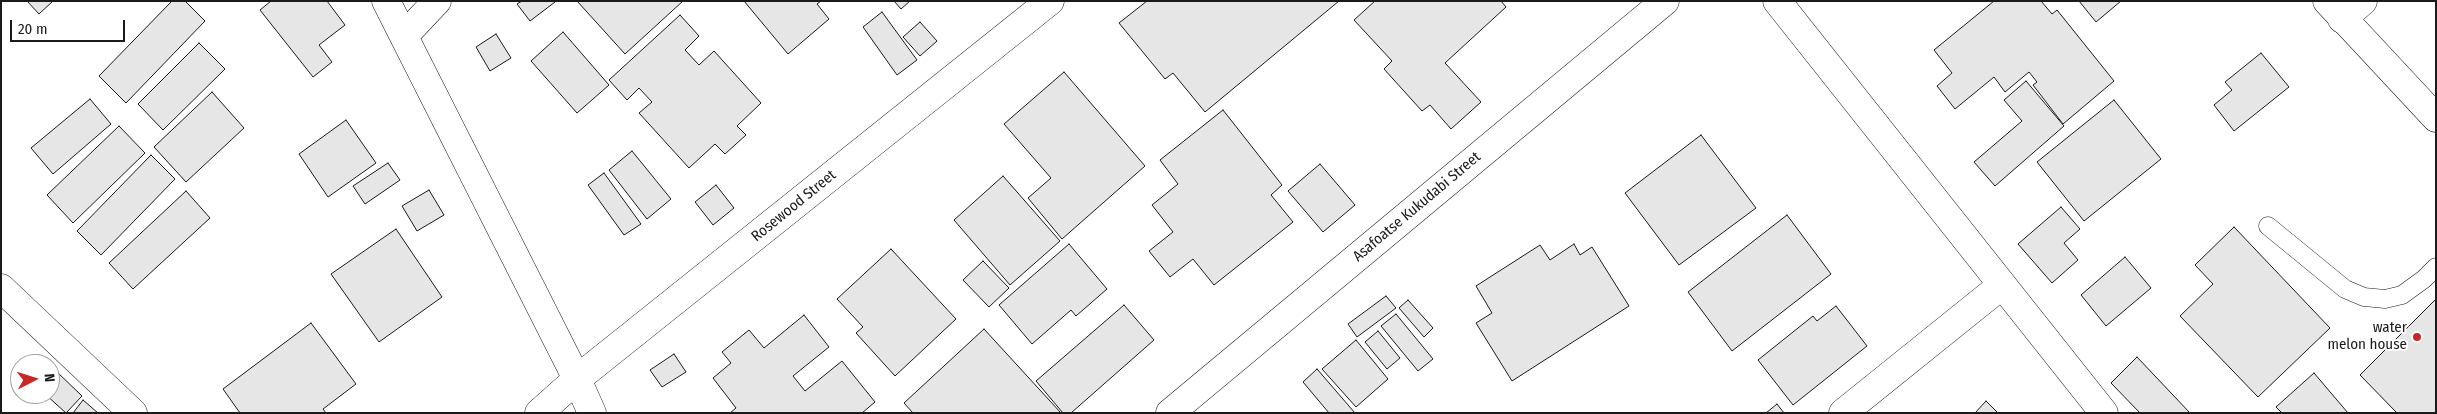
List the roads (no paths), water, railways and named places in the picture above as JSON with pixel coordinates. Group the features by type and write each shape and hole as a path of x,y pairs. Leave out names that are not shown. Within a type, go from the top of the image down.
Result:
{"street":[{"path":"386,1 577,379 592,413"},
{"path":"404,36 437,1"},
{"name":"Rosewood Street","path":"539,413 577,379 1050,1"},
{"name":"Asafoatse Kukudabi Street","path":"1170,413 1665,1"},
{"path":"1777,1 2104,413"},
{"path":"2363,1 2335,10 2436,118"},
{"path":"1843,413 2002,286"},
{"path":"1,288 133,413"}],"lane":[{"path":"2268,226 2345,289 2364,297 2385,299 2402,294 2424,279 2436,267"}],"place":[{"name":"water melon house","path":"2417,337"}]}
